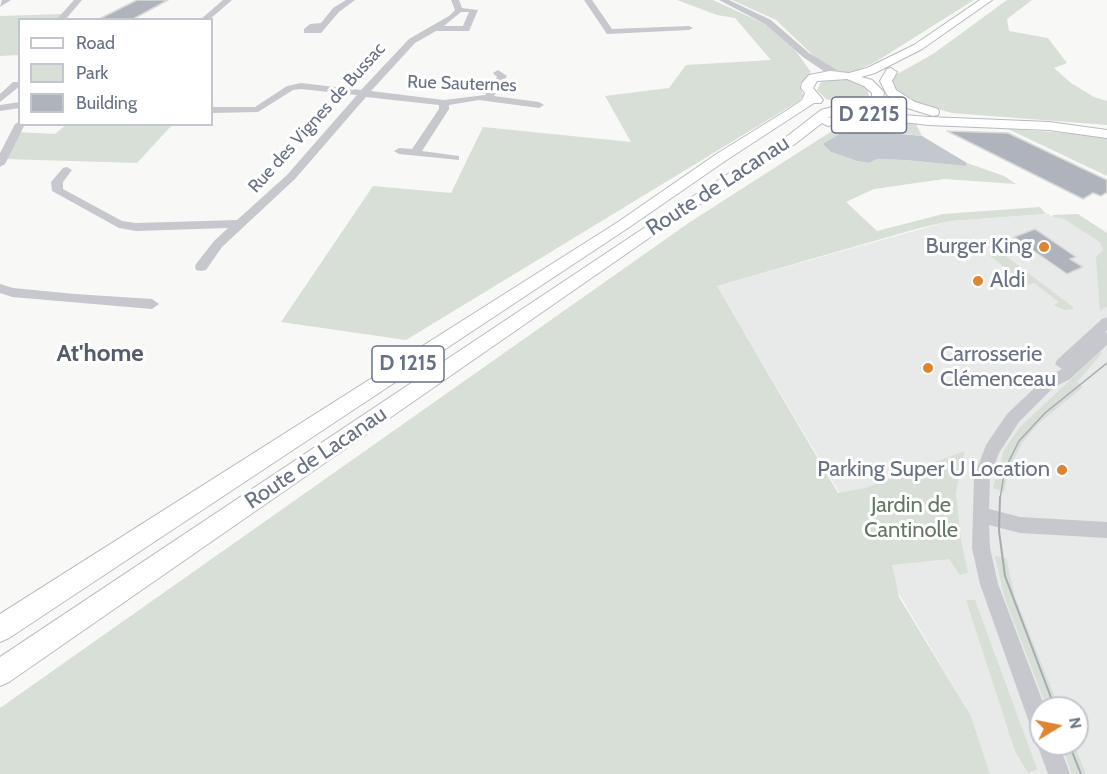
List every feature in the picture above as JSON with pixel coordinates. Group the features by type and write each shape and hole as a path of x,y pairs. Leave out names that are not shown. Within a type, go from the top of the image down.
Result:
{"main road":[{"path":"914,51 871,71 844,75 812,86 823,103 843,108 864,108 878,101 875,78 914,51 987,0"},
{"name":"D 2215","path":"914,51 888,76 887,86 896,96 911,105 932,112 989,119"},
{"path":"844,75 877,92"},
{"name":"Route de Lacanau","path":"0,629 612,232 720,158 794,112 808,102 812,86"},
{"name":"D 2215","path":"877,92 897,107 924,115 1107,128"},
{"name":"Route de Lacanau","path":"0,673 670,217 790,141 826,113 843,108"},
{"name":"D 2215","path":"864,108 952,122"},
{"name":"D 2215","path":"790,141 825,123 851,116 875,114 952,122 1049,126 1107,134"}],"street":[{"path":"0,5 7,0"},
{"path":"62,18 78,0"},
{"path":"206,18 228,0"},
{"path":"213,19 236,0"},
{"path":"322,25 336,10 351,0"},
{"path":"588,0 610,32 689,28"},
{"path":"723,0 775,27 806,55 828,70 844,75"},
{"path":"432,28 466,29 474,10 457,5"},
{"name":"Rue des Vignes de Bussac","path":"201,267 218,244 291,177 398,54 412,41 453,18 457,5"},
{"path":"806,55 815,70 812,86"},
{"path":"488,98 502,76 498,73"},
{"path":"0,99 18,84"},
{"name":"Rue Sauternes","path":"213,110 258,109 290,88 301,86 444,103 488,98 539,105"},
{"path":"416,152 444,109 444,103"},
{"path":"0,108 18,105"},
{"path":"0,164 19,126"},
{"path":"399,151 455,158"},
{"path":"67,170 57,182 58,191 119,224 136,227 240,224"},
{"path":"0,288 12,292 75,299 152,304"},
{"path":"1030,696 989,584 981,548 982,477 992,450 1005,428 1048,384 1057,369 1107,322"},
{"path":"1048,384 1065,375 1107,337"},
{"path":"980,515 1020,525 1107,530"},
{"path":"1052,756 1059,774"}],"shaded area":[{"path":"870,131 922,136 967,163 965,166 877,159 869,163 831,152 823,144 839,134"},
{"path":"1049,214 1052,217 1064,219 1107,245 1107,774 990,774 971,716 717,286 950,221"}],"green space":[{"path":"677,0 713,0 765,24 795,50 811,72 800,84 803,96 799,101 406,340 281,322 373,186 451,193 483,127 631,142 605,96 669,88 686,65 771,60 735,18 717,15"},
{"path":"732,0 974,0 877,61 858,70 844,73 837,72 820,62 776,20"},
{"path":"1007,0 1032,0 1007,19 1009,31 1048,38 1067,63 1054,68 1071,83 1094,97 1107,101 1107,125 952,113 911,102 893,88 891,82 894,76 933,54"},
{"path":"62,14 58,18 18,18 18,55 0,56 0,16"},
{"path":"844,79 867,88 869,96 862,101 842,103 826,99 817,90 821,82"},
{"name":"Jardin de Cantinolle","path":"883,120 915,122 922,136 892,132 839,134 824,144 831,152 869,163 877,159 964,166 967,163 1004,176 1016,184 944,179 874,189 846,202 877,231 943,214 1040,207 1046,214 950,221 717,286 838,493 865,488 965,451 956,494 961,540 968,573 960,575 949,559 892,565 899,597 971,716 990,774 0,774 0,708 690,222 832,131 849,124"},
{"path":"65,126 171,126 137,163 4,159 17,132 55,134"},
{"path":"1008,129 1082,134 1107,139 1107,176"},
{"path":"1078,214 1107,233 1107,306 1100,311 1096,257 1103,250 1100,242 1064,219 1052,217 1053,215"},
{"path":"999,251 1073,309 1064,310 1054,305 1059,302 1034,283 1027,285 989,255"},
{"path":"1100,352 1102,353 1077,382 1083,387 1038,424 1022,443 1008,472 1004,492 993,488 1004,450 1020,427"},
{"path":"995,556 1006,558 1015,597 1054,696 1042,696 1004,596"},
{"path":"966,600 975,600 1029,747 1029,756 1032,756 1037,769 1028,773 1015,751"},
{"path":"1065,756 1079,756 1086,774 1072,774"}],"building":[{"path":"137,0 168,0 135,18 101,18"},
{"path":"947,131 1008,133 1107,180 1107,192 1101,196 1093,193 1083,199"},
{"name":"Burger King","path":"1035,229 1076,257 1070,259 1083,267 1067,274 1014,237"}],"tram line":[{"path":"1000,499 1005,469 1019,441 1045,413 1107,363"},
{"path":"1000,497 999,531 1005,576 1050,696"},
{"path":"1074,756 1081,774"}],"place":[{"name":"Burger King","path":"1044,247"},
{"name":"Aldi","path":"978,281"},
{"name":"Carrosserie Clémenceau","path":"928,368"},
{"name":"Parking Super U Location","path":"1062,470"}],"district":[{"name":"At'home","path":"100,354"}]}
